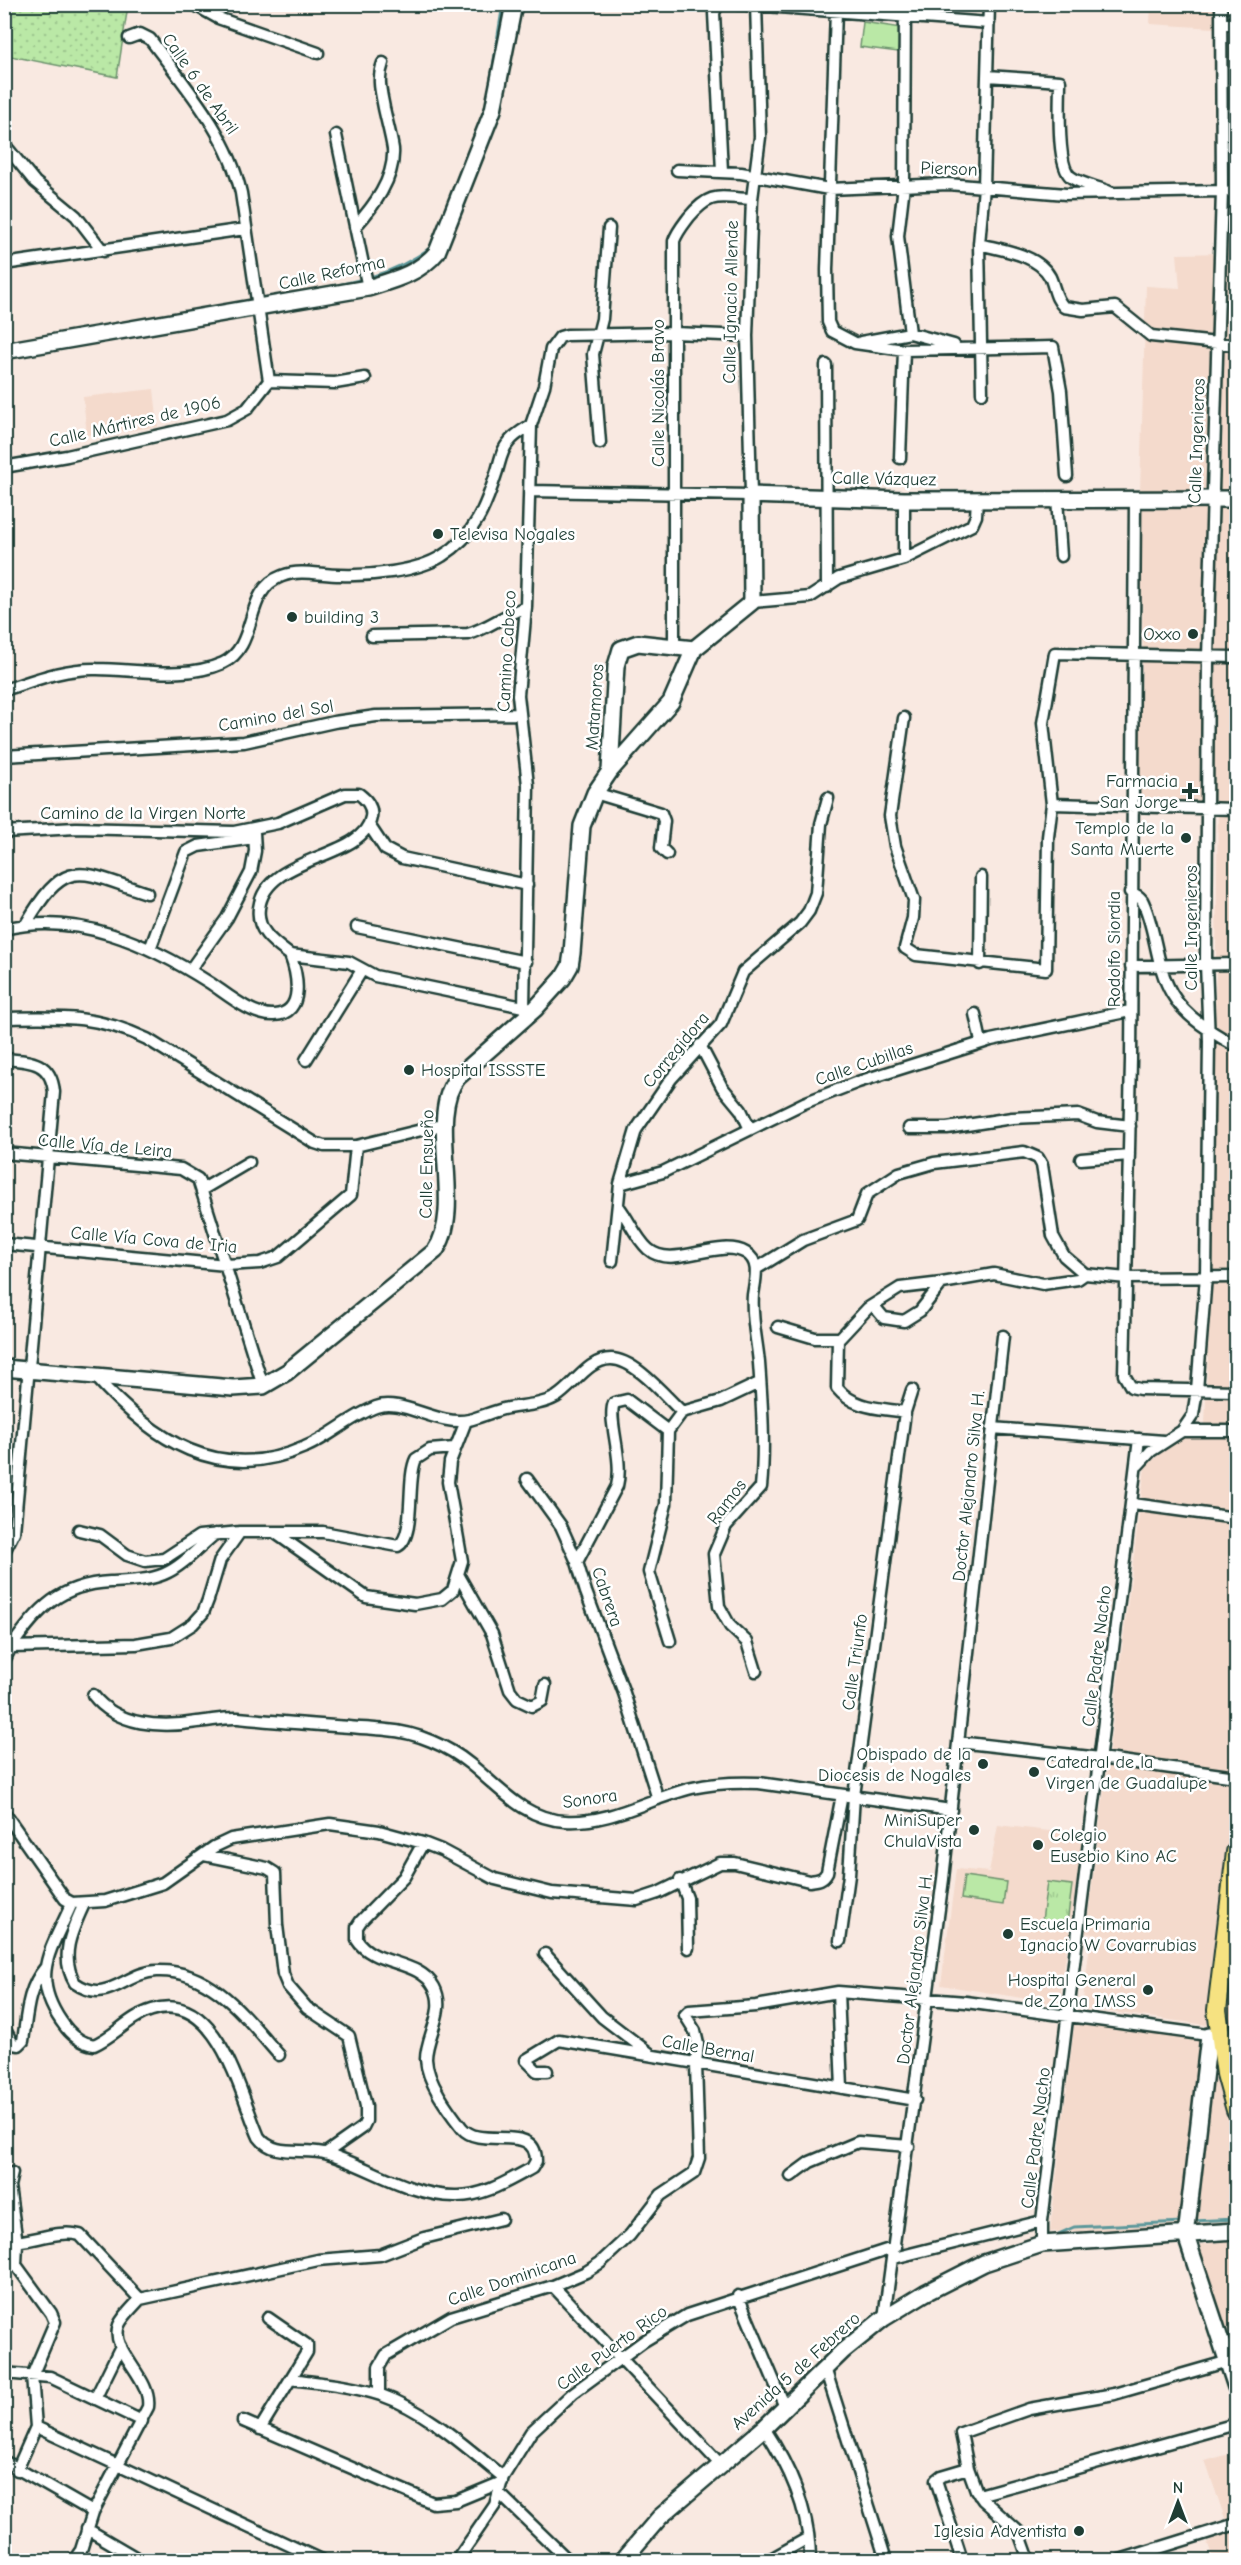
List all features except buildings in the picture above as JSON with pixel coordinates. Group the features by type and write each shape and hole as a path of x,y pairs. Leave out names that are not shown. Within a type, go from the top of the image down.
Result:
{"highway":[{"path":"1236,1852 1232,1921 1214,2036 1236,2110"}],"street":[{"path":"193,4 218,18 318,53"},
{"name":"Calle Reforma","path":"4,351 368,288 411,273 427,264 437,252 493,110 514,4"},
{"path":"738,4 988,23"},
{"path":"905,4 904,185 898,236 910,333"},
{"path":"982,393 979,244 984,187 989,4"},
{"name":"Calle Ingenieros","path":"1182,1431 1193,1415 1197,1390 1206,1276 1209,1030 1206,964 1211,498 1216,345 1229,192 1221,4"},
{"path":"717,5 722,171"},
{"name":"Calle Ignacio Allende","path":"752,602 752,495 747,336 752,200 760,137 756,5"},
{"path":"836,11 829,189 828,322 838,335 855,343 903,350 1053,347 1061,392 1067,476"},
{"path":"1221,24 1236,24"},
{"name":"Calle 6 de Abril","path":"129,38 140,34 150,39 201,109 223,145 237,177 269,381"},
{"path":"355,227 375,202 391,164 393,150 379,77 383,63"},
{"path":"987,76 1060,81 1061,146 1066,172 1071,178 1116,194"},
{"path":"336,135 368,288"},
{"path":"4,144 35,182 76,216 103,251"},
{"name":"Pierson","path":"677,170 722,171 756,175 829,189 904,185 984,187 1066,194 1229,192"},
{"name":"Calle Nicolás Bravo","path":"674,645 674,246 677,233 699,206 709,198 752,200"},
{"path":"600,444 593,364 603,309 609,228"},
{"path":"4,264 245,229"},
{"path":"979,244 1036,263 1050,277 1060,303 1069,309 1119,309 1151,336 1216,345 1236,345"},
{"path":"598,334 674,333 747,336"},
{"path":"855,343 910,333 960,348"},
{"name":"Camino Cabeco","path":"530,1008 526,962 528,785 518,714 526,607 531,425 544,386 551,349 560,337 598,334"},
{"path":"900,458 903,350"},
{"path":"826,364 827,586"},
{"path":"269,381 335,382 364,378"},
{"name":"Calle Mártires de 1906","path":"4,467 67,456 227,420 247,409 269,381"},
{"path":"4,690 75,670 172,672 221,664 239,651 262,592 280,576 293,572 338,575 383,573 440,558 469,535 479,520 504,449 511,439 531,425"},
{"name":"Calle Vázquez","path":"530,490 904,500 1236,499"},
{"path":"752,602 810,597 853,572 904,559 972,525 976,516 977,499"},
{"path":"1057,499 1061,556"},
{"path":"904,500 904,559"},
{"name":"Rodolfo Siordia","path":"1135,500 1130,1126 1124,1376 1131,1387 1140,1389 1197,1390"},
{"name":"Calle Ensueño","path":"4,1368 233,1388 263,1386 286,1372 435,1251 441,1243 446,1222 446,1124 448,1098 453,1083 570,966 582,826 595,793 610,771 671,702 694,649 752,602"},
{"path":"372,636 468,634 481,630 508,613 526,607"},
{"name":"Matamoros","path":"610,771 618,656 621,649 638,643 674,645 694,649"},
{"path":"904,718 890,816 895,846 914,900 913,918 905,948 916,955 980,964 1046,969 1048,837 1052,804 1043,723 1055,653 1236,657"},
{"name":"Camino del Sol","path":"4,756 244,742 334,722 376,717 518,714"},
{"name":"Camino de la Virgen Norte","path":"4,832 76,828 254,833 345,794 353,793 359,794 370,805 372,815 369,825"},
{"path":"595,793 661,813 664,821 662,848 667,854"},
{"name":"Corregidora","path":"612,1261 620,1184 636,1130 671,1079 721,1024 743,972 800,923 809,911 816,893 821,824 828,798"},
{"path":"1052,804 1236,809"},
{"path":"527,885 402,858 385,849 369,825 344,845 282,874 266,890 260,901 260,924 272,941 290,955 339,960 375,976 530,1008"},
{"path":"150,949 186,852 198,846 254,833 255,851 251,872 227,918 190,970"},
{"path":"26,924 45,894 69,874 86,874 147,893"},
{"path":"980,964 981,877"},
{"path":"1131,892 1142,900 1160,965 1171,993 1183,1008 1209,1030 1236,1046"},
{"path":"4,929 26,924 59,923 98,932 150,949 190,970 255,1011 273,1015 286,1011 297,994 298,982 290,955"},
{"path":"357,927 526,962"},
{"path":"1131,966 1236,964"},
{"path":"306,1060 362,970"},
{"name":"Calle Cubillas","path":"620,1184 663,1172 823,1095 981,1042 1130,1011"},
{"path":"975,1014 981,1042"},
{"path":"4,1018 70,1017 99,1020 122,1027 147,1039 315,1143 324,1146 356,1146 446,1124"},
{"path":"700,1045 722,1088 741,1110 750,1129"},
{"path":"4,1059 39,1065 52,1078 49,1158 30,1370 9,1532 4,1552"},
{"path":"909,1128 947,1128 1012,1118 1078,1115 1097,1122 1130,1126"},
{"name":"Calle Vía Cova de Iria","path":"4,1244 226,1265 260,1263 278,1257 345,1202 353,1188 356,1146"},
{"path":"619,1208 645,1245 656,1254 680,1256 724,1248 737,1250 754,1261 756,1269 803,1240 857,1220 867,1194 899,1173 934,1163 1024,1152 1038,1158 1042,1165 1053,1236 1057,1248 1071,1264 1085,1274 1126,1278 1236,1277"},
{"name":"Calle Vía de Leira","path":"4,1153 181,1169 198,1179 203,1189"},
{"path":"1081,1159 1129,1155"},
{"path":"249,1162 203,1189 263,1386"},
{"name":"Ramos","path":"756,1269 752,1318 759,1383 761,1487 726,1526 714,1554 719,1606 730,1626 747,1642 756,1671"},
{"path":"905,1412 853,1403 837,1389 838,1339 873,1305 900,1288 994,1274 1043,1284 1078,1279 1085,1274"},
{"path":"873,1305 884,1318 904,1321 920,1311 942,1283"},
{"path":"778,1327 807,1336 838,1339"},
{"name":"Doctor Alejandro Silva H.","path":"884,2318 909,2146 951,1810 1003,1336"},
{"path":"95,1376 115,1399 184,1449 228,1462 263,1461 305,1448 369,1410 385,1404 430,1417 466,1421 505,1409 549,1401 586,1370 601,1360 610,1359 628,1363 682,1412"},
{"path":"670,1641 649,1572 666,1503 668,1431 682,1412 721,1401 759,1383"},
{"name":"Calle Triunfo","path":"840,1941 849,1875 848,1796 905,1412 912,1390"},
{"path":"1197,1390 1236,1391"},
{"name":"Cabrera","path":"658,1799 627,1702 577,1562 620,1476 619,1452 612,1413 614,1403 627,1400 668,1431"},
{"path":"271,1530 355,1591 376,1600 415,1604 442,1599 453,1590 459,1576 462,1551 448,1482 454,1448 466,1421"},
{"path":"992,1428 1164,1440"},
{"path":"1138,1465 1164,1440 1182,1431 1236,1431"},
{"path":"1138,1465 1140,1439"},
{"path":"79,1530 100,1534 127,1555 145,1561 164,1559 195,1537 271,1530 337,1534 398,1545 406,1535 411,1473 416,1459 430,1450 454,1448"},
{"name":"Calle Padre Nacho","path":"1042,2244 1042,2220 1138,1465"},
{"path":"527,1479 561,1526 577,1562"},
{"path":"1133,1504 1236,1518"},
{"path":"11,1647 136,1644 156,1642 182,1632 203,1613 220,1560 240,1532"},
{"path":"4,1662 11,1647 34,1616 48,1602 63,1593 97,1583 163,1575 181,1564 215,1534"},
{"path":"459,1576 492,1634 510,1690 517,1699 532,1706 542,1701 545,1685"},
{"name":"Sonora","path":"93,1695 111,1714 135,1721 171,1724 236,1718 391,1730 411,1734 453,1752 512,1801 547,1819 589,1820 631,1810 691,1788 732,1782 759,1783 951,1810"},
{"path":"958,1742 1101,1758 1236,1777"},
{"path":"4,1812 65,1899 72,1904 84,1904 163,1883 231,1839 330,1824 379,1831 441,1850 495,1879 552,1893 637,1900 658,1893 680,1880 720,1863 735,1863 809,1881 824,1877 848,1796"},
{"path":"45,1968 47,1998 65,2026 85,2044 94,2045 111,2037 138,2016 160,2007 186,2010 200,2020 222,2048 252,2123 264,2144 275,2149 326,2153 434,2195 478,2194 532,2168 536,2161 534,2148 525,2140 479,2138 464,2130 443,2101 428,2068 427,2049 438,2007 435,1988 422,1974 366,1950 357,1940 357,1927 404,1877 423,1844"},
{"path":"204,1855 267,1868 274,1873 280,1962 288,1986 307,2008 345,2031 353,2043 366,2106 366,2121 358,2133 326,2153"},
{"path":"680,1880 687,1898 688,1948"},
{"path":"4,2028 13,2044 19,2045 23,2041 34,1981 45,1968 72,1904"},
{"path":"84,1904 68,1944 68,1966 75,1983 95,1992 108,1990 156,1971 201,1982 238,2007 279,2055"},
{"path":"545,1954 602,2017 651,2055"},
{"path":"842,2088 838,1992 1069,2016 1214,2036 1186,2236 1233,2360 1236,2387"},
{"name":"Calle Dominicana","path":"379,2394 379,2367 382,2359 430,2327 451,2317 553,2286 600,2263 630,2235 661,2195 694,2173 699,2157 696,2064 698,2038 686,2018 688,2012 756,2006 838,1992"},
{"name":"Calle Bernal","path":"547,2071 537,2071 526,2060 559,2040 915,2100"},
{"path":"791,2176 819,2158 858,2142 909,2146"},
{"path":"12,2173 9,2186 17,2243 15,2258 18,2270 51,2313 54,2328 32,2376 36,2427 17,2470"},
{"path":"74,2560 81,2550 93,2512 148,2407 148,2394 121,2346 117,2334 121,2322 140,2299 318,2260 380,2255 424,2238 501,2219"},
{"name":"Calle Puerto Rico","path":"458,2560 500,2494 503,2479 531,2432 573,2393 620,2358 687,2315 738,2296 895,2252 1042,2220"},
{"name":"Avenida 5 de Febrero","path":"623,2560 660,2517 764,2428 825,2368 884,2318 925,2293 984,2263 1042,2244 1236,2231"},
{"path":"4,2242 17,2243 67,2233 80,2235 140,2299"},
{"path":"553,2286 721,2465"},
{"path":"738,2296 785,2407"},
{"path":"260,2429 307,2352 307,2345 268,2318"},
{"path":"95,2399 121,2346"},
{"path":"1029,2560 1019,2532 979,2495 968,2468 961,2433 1029,2409 1114,2394 1233,2360"},
{"path":"825,2368 886,2560"},
{"path":"4,2373 32,2376 41,2374 50,2377 142,2421"},
{"path":"243,2421 433,2503 456,2501 503,2479 426,2418 379,2394 291,2379"},
{"path":"979,2495 1236,2424"},
{"path":"36,2427 321,2560"},
{"path":"764,2428 788,2468 802,2509 810,2560"},
{"path":"4,2461 93,2512"},
{"path":"962,2560 936,2480 940,2476 968,2468"},
{"path":"500,2494 568,2560"},
{"path":"1120,2560 1236,2524"},
{"path":"87,2529 140,2560"},
{"path":"769,2560 808,2538"}],"shaded area":[{"path":"1151,5 1236,5 1236,2225 1050,2232 1076,2010 1207,2028 1218,1953 1207,2025 1082,2008 1091,1936 1148,1943 1086,1933 1145,1467 1182,1435 1205,1423 1212,1263 1218,802 1137,800 1143,645 1140,492 1146,286 1180,288 1177,254 1227,253 1230,29 1150,24"},
{"path":"154,389 158,427 87,435 83,397"},
{"name":"Escuela Primaria Ignacio W Covarrubias","path":"998,1825 1083,1835 1059,2004 941,1985 956,1869 989,1872"},
{"path":"1236,2240 1236,2366 1197,2245"},
{"path":"1236,2452 1236,2560 1214,2560 1207,2542 1230,2533 1205,2461"}],"green space":[{"path":"4,5 128,5 117,77 5,55"},
{"path":"863,22 901,28 898,52 860,47"},
{"path":"5,1467 11,1468 4,1529"},
{"path":"964,1876 1006,1882 1003,1905 961,1899"},
{"path":"1047,1882 1072,1885 1067,1924 1042,1921"}],"waterway":[{"path":"490,85 503,4"},
{"path":"274,297 336,286 376,275 414,259 431,247"},
{"path":"1193,2221 1236,2219"},
{"path":"1054,2236 1074,2227 1183,2222"}],"place":[{"name":"Televisa Nogales","path":"438,534"},
{"name":"building 3","path":"292,617"},
{"name":"Oxxo","path":"1193,634"},
{"name":"Farmacia San Jorge","path":"1190,791"},
{"name":"Templo de la Santa Muerte","path":"1186,838"},
{"name":"Hospital ISSSTE","path":"409,1070"},
{"name":"Obispado de la Diocesis de Nogales","path":"983,1764"},
{"name":"Catedral de la Virgen de Guadalupe","path":"1034,1772"},
{"name":"MiniSuper ChulaVista","path":"974,1830"},
{"name":"Colegio Eusebio Kino AC","path":"1038,1845"},
{"name":"Escuela Primaria Ignacio W Covarrubias","path":"1008,1934"},
{"name":"Hospital General de Zona IMSS","path":"1148,1990"},
{"name":"Iglesia Adventista","path":"1079,2531"}]}
